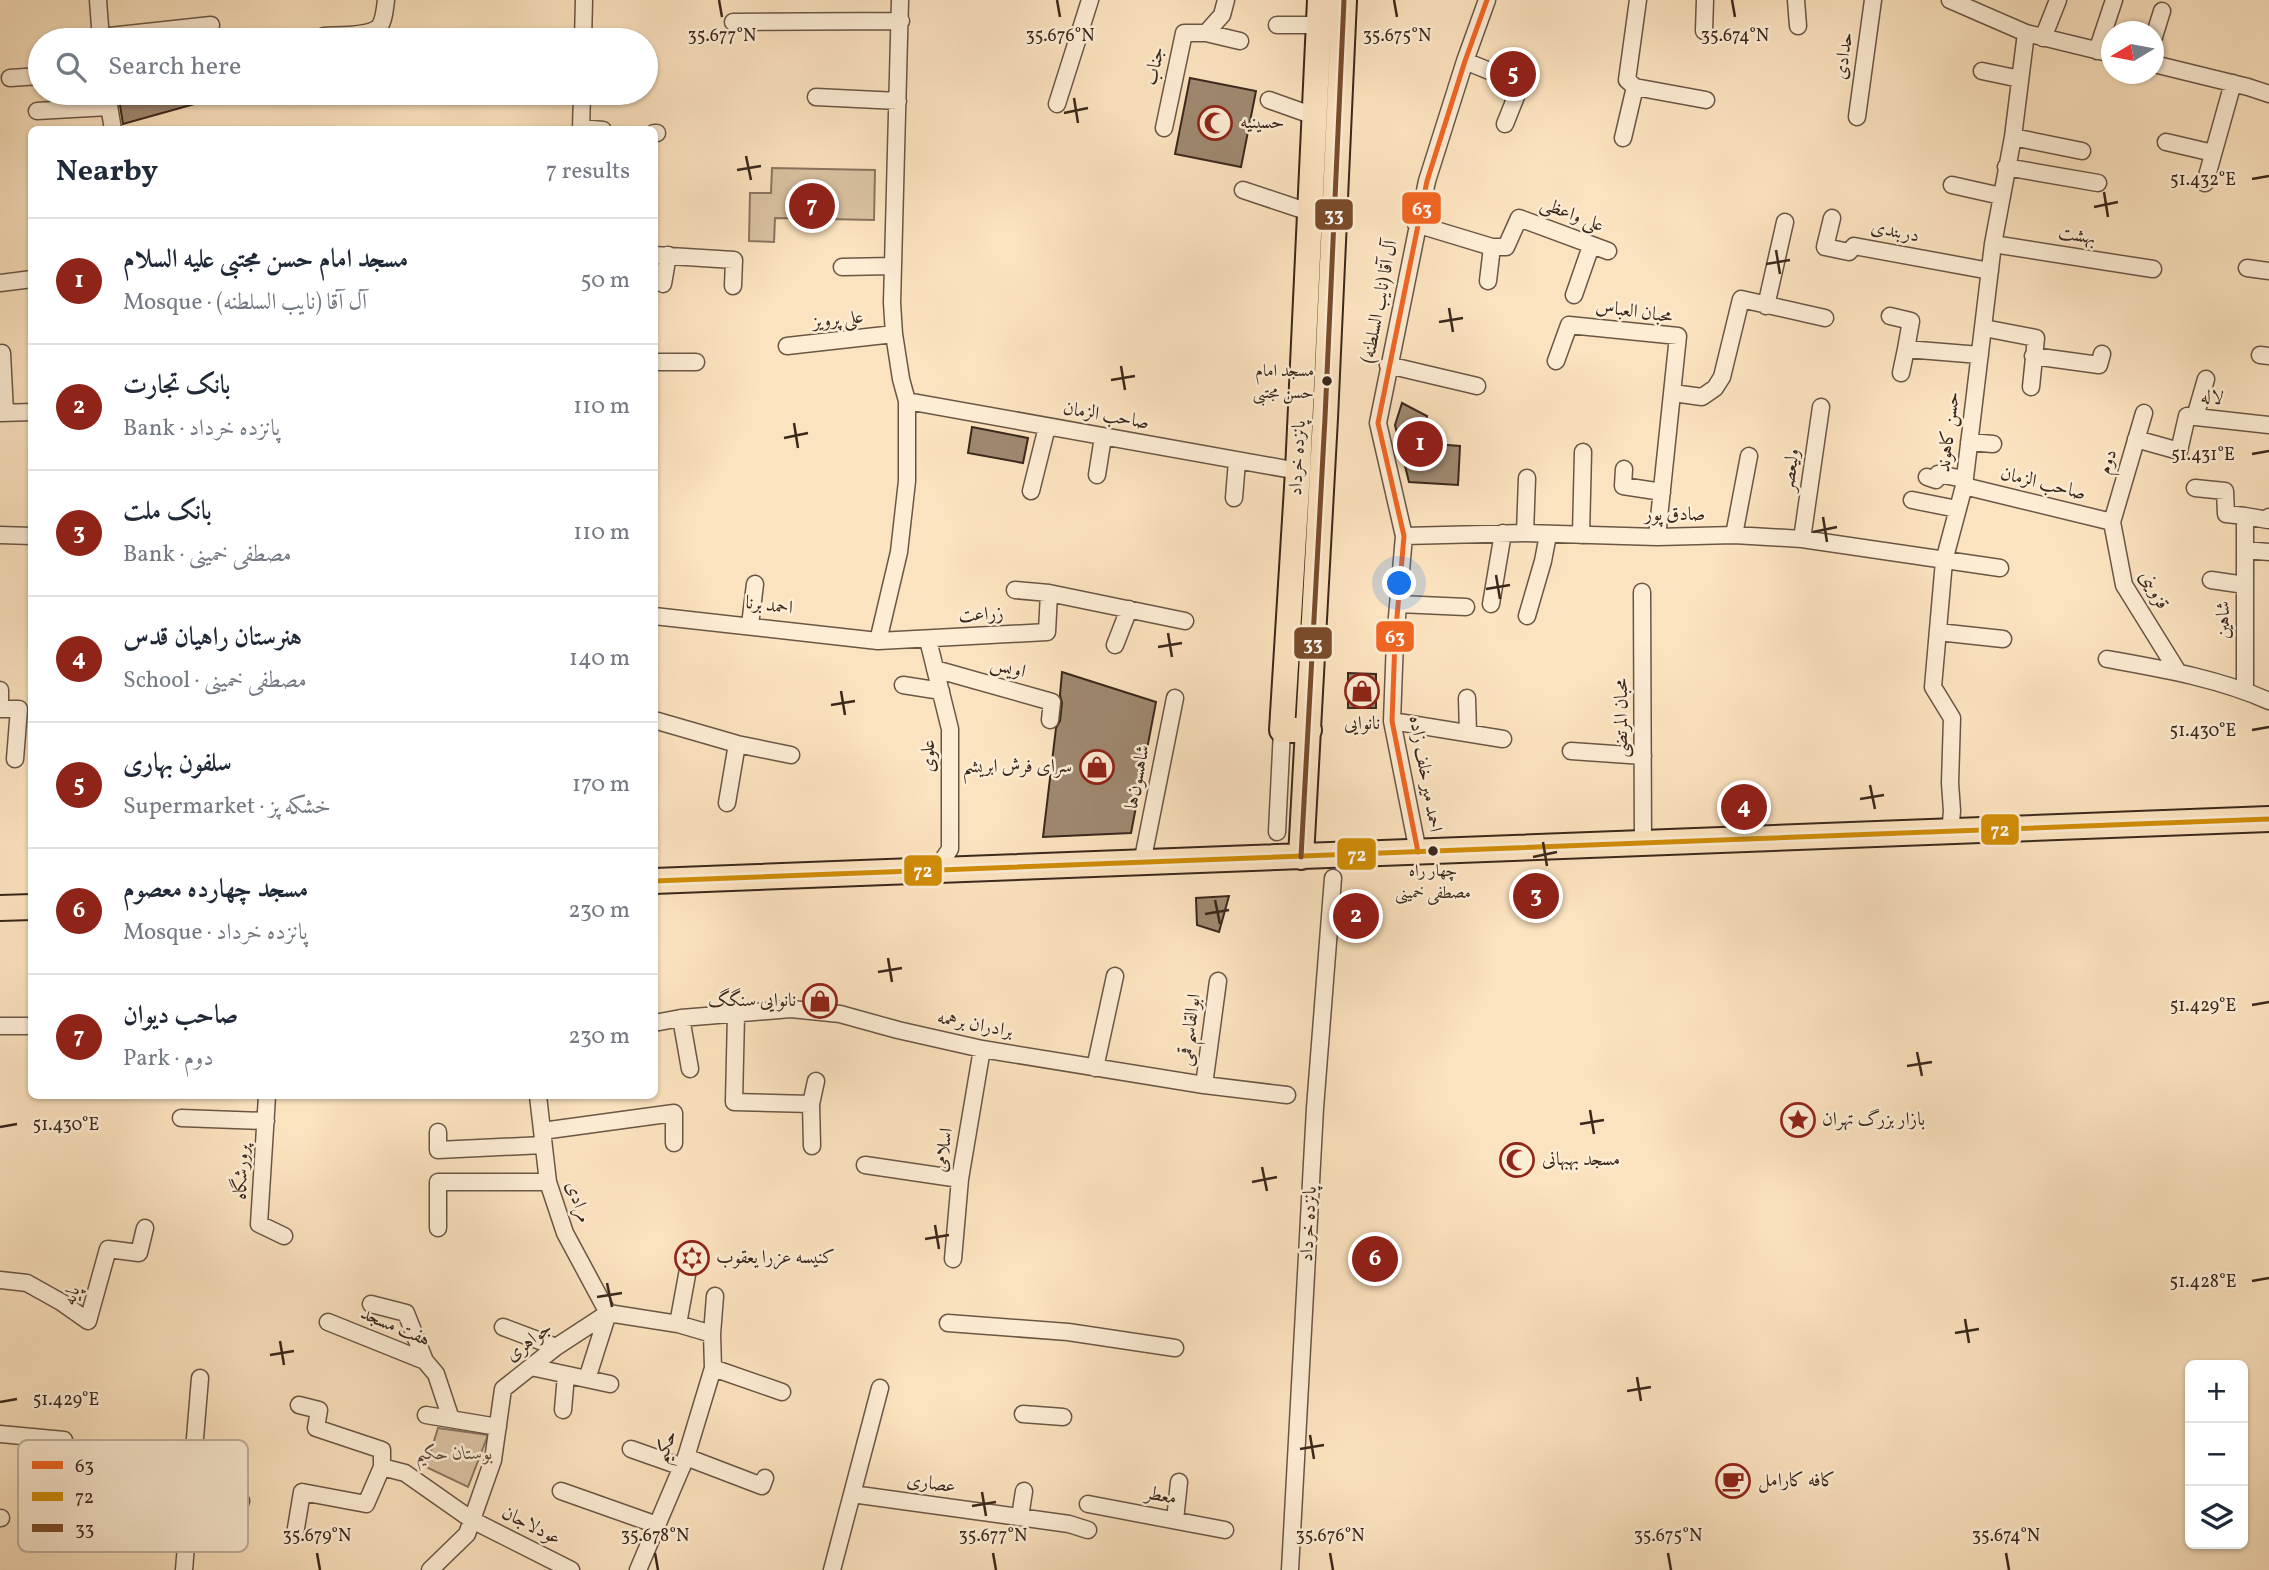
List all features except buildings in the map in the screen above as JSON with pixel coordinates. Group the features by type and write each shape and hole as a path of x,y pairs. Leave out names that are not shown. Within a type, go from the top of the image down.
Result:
{"main road":[{"name":"پانزده خرداد","path":"1301,857 1309,730 1319,262 1310,212 1320,0"},
{"name":"پانزده خرداد","path":"1282,730 1298,471 1344,0"},
{"path":"1282,730 1309,730"},
{"path":"658,881 2269,819"},
{"path":"0,908 28,908"}],"street":[{"path":"98,0 100,28"},
{"path":"378,28 386,0"},
{"path":"583,28 584,0"},
{"path":"878,641 899,552 907,481 907,401 894,334 892,303 901,0"},
{"path":"1057,104 1090,0"},
{"name":"جناب","path":"1164,128 1184,33 1206,33 1222,15 1226,0"},
{"name":"آل آقا (نایب السلطنه)","path":"1404,536 1378,423 1416,224 1427,181 1487,0"},
{"path":"1638,0 1627,80 1634,87 1706,100"},
{"path":"1704,31 1705,0"},
{"path":"1796,0 1798,26"},
{"name":"حدادی","path":"1857,117 1873,0"},
{"path":"1950,0 2026,33 2101,51"},
{"path":"2043,38 2058,0"},
{"path":"2110,21 2114,0"},
{"path":"2159,21 2162,11"},
{"path":"733,22 901,21"},
{"path":"187,28 211,25"},
{"path":"1278,25 1319,25"},
{"path":"1206,33 1240,41"},
{"name":"حسن کاهوند","path":"1950,832 1952,718 1933,687 1944,561 1964,483 1993,244 2013,137 2026,33"},
{"path":"1465,61 1521,84 1505,124"},
{"path":"2164,66 2269,94"},
{"path":"1982,71 2020,79"},
{"path":"10,78 28,77"},
{"path":"2205,183 2233,83"},
{"path":"1623,138 1634,87"},
{"path":"816,97 898,101"},
{"path":"1269,100 1314,116"},
{"path":"37,111 76,105"},
{"path":"109,105 112,126"},
{"path":"581,126 582,105"},
{"path":"2013,137 2082,151"},
{"path":"2166,142 2213,153"},
{"path":"2006,167 2098,183"},
{"path":"1952,185 2001,196"},
{"path":"1243,190 1310,212"},
{"name":"علی واعظی","path":"1492,247 1506,247 1520,218 1608,251"},
{"name":"دربندی","path":"1832,218 1825,247 1849,252 1854,246 1990,271"},
{"path":"1766,306 1785,222"},
{"path":"1416,224 1492,247 1488,281"},
{"name":"بهشت","path":"1993,244 2154,269"},
{"path":"1574,295 1591,246"},
{"path":"663,284 661,255 734,260 733,286"},
{"path":"842,267 893,266"},
{"path":"2246,268 2269,271"},
{"path":"0,283 28,280"},
{"path":"1673,393 1702,397 1715,388 1722,377 1741,299 1825,318"},
{"path":"1890,316 1911,321 1901,373"},
{"name":"محبان العباس","path":"1556,361 1569,325 1678,336 1657,537"},
{"path":"1984,328 2036,338 2031,387"},
{"name":"علی پرویز","path":"787,346 894,334"},
{"path":"1906,349 1980,355"},
{"path":"2,354 2,413 28,412"},
{"path":"2033,356 2099,365 2102,354"},
{"path":"658,362 696,362"},
{"path":"1388,365 1477,386"},
{"path":"2195,417 2206,379"},
{"name":"صاحب الزمان","path":"907,401 1298,471"},
{"name":"ولیعصر","path":"1802,539 1821,407"},
{"name":"دوم","path":"2112,522 2144,413"},
{"name":"لاله","path":"2136,439 2179,451 2188,416 2269,425"},
{"path":"1031,491 1048,427"},
{"path":"1097,475 1103,437"},
{"path":"1969,442 1993,444"},
{"path":"1581,535 1583,452"},
{"path":"1734,535 1749,456"},
{"path":"1234,498 1237,461"},
{"path":"1624,469 1623,486 1662,492"},
{"name":"صاحب الزمان","path":"1927,477 1936,480 1938,474 2112,522"},
{"path":"1525,533 1527,478"},
{"path":"2195,488 2225,491 2226,514 2268,520 2269,517"},
{"path":"1912,500 1958,509"},
{"path":"2245,516 2245,550 2269,552"},
{"name":"قزوینی","path":"2112,522 2124,585 2178,672"},
{"path":"0,530 28,535"},
{"path":"1491,604 1503,533"},
{"name":"صادق پور","path":"1404,536 1503,533 1657,537 1734,535 1802,539 1944,561"},
{"path":"1527,616 1548,535"},
{"name":"احمد میر خلف زاده","path":"1404,536 1395,639 1392,721 1418,852"},
{"name":"شاهین","path":"2107,659 2178,672 2257,696 2245,585 2245,550"},
{"path":"1944,561 2000,568"},
{"path":"2211,580 2245,585"},
{"path":"750,625 755,584"},
{"path":"1016,590 1049,593 1185,621"},
{"name":"محبان المرتضی","path":"1642,592 1643,844"},
{"name":"زراعت","path":"878,641 1046,632 1049,593"},
{"path":"1399,604 1466,607"},
{"path":"1115,645 1129,609"},
{"name":"احمد برنا","path":"658,616 878,641"},
{"path":"1938,632 2003,639"},
{"name":"علوی","path":"928,640 950,729 950,849 935,871"},
{"name":"اویس","path":"935,669 1052,702 1051,720"},
{"path":"903,685 941,691"},
{"path":"0,690 0,709 24,709 15,759"},
{"name":"شاهسون‌ها","path":"1142,863 1175,698"},
{"path":"1467,698 1468,733"},
{"path":"658,721 737,744 790,755"},
{"path":"1392,721 1503,739"},
{"name":"پانزده خرداد","path":"1277,832 1282,730"},
{"path":"727,803 737,744"},
{"path":"1571,751 1643,756"},
{"name":"پانزده خرداد","path":"1290,1570 1315,1108 1333,878"},
{"path":"1095,1068 1115,976"},
{"name":"ابوالقاسم قمی","path":"1204,1085 1218,981"},
{"name":"برادران برهمه","path":"658,1022 791,1009 840,1014 982,1049 1204,1085 1287,1095"},
{"path":"736,1015 734,1102 811,1104"},
{"path":"681,1018 690,1069"},
{"path":"0,1026 28,1026"},
{"name":"اسلامی","path":"953,1259 960,1179 982,1049"},
{"path":"812,1146 811,1104 816,1081"},
{"name":"پرورشگاه","path":"267,1099 259,1224 284,1236"},
{"name":"مرادی","path":"538,1099 548,1182 565,1233 608,1313"},
{"path":"438,1132 438,1150 543,1138 674,1113 674,1143"},
{"path":"181,1118 265,1121"},
{"path":"864,1165 960,1179"},
{"path":"438,1228 438,1182 548,1182"},
{"name":"پایه","path":"0,1280 27,1283 61,1301 88,1321 108,1249 139,1253 145,1228"},
{"path":"678,1324 689,1264"},
{"name":"حکیم","path":"638,1570 684,1462 713,1368 715,1296"},
{"path":"371,1304 406,1312 425,1361"},
{"path":"587,1379 608,1313 678,1324 712,1334"},
{"name":"جواهری","path":"430,1570 467,1534 494,1460 503,1389 556,1347 608,1313"},
{"name":"هفت مسجد","path":"328,1322 425,1361 436,1374 451,1419"},
{"path":"948,1323 1068,1332 1175,1348"},
{"path":"503,1327 556,1347"},
{"path":"531,1367 610,1384"},
{"path":"713,1368 782,1392"},
{"path":"563,1410 566,1375"},
{"path":"195,1440 200,1378"},
{"path":"832,1570 880,1388"},
{"path":"295,1534 302,1492 366,1504 382,1468 382,1450 316,1428 319,1410 299,1405"},
{"path":"1023,1414 1063,1417"},
{"path":"426,1415 498,1427"},
{"path":"0,1434 64,1440"},
{"path":"631,1449 762,1486 765,1478"},
{"path":"382,1468 405,1473 472,1520"},
{"path":"1175,1520 1179,1482"},
{"path":"561,1490 657,1525"},
{"path":"1020,1517 1024,1491"},
{"name":"عصاری","path":"852,1494 1069,1524 1088,1530"},
{"name":"معطر","path":"1088,1504 1225,1531"},
{"name":"عودلاجان","path":"472,1520 570,1570"},
{"path":"184,1570 186,1552"}],"green space":[{"path":"772,168 875,170 874,220 775,218 774,242 749,241 750,193 771,193"},
{"name":"بوستان حکیم","path":"438,1428 488,1435 468,1487 426,1467"}],"transit line":[{"name":"33","path":"1301,857 1344,0"},
{"name":"63","path":"1418,852 1392,721 1395,640 1404,536 1378,423 1427,181 1487,0"},
{"name":"72","path":"658,881 2269,819"}],"place":[{"name":"سلفون بهاری","path":"1513,74"},
{"name":"حسینیه","path":"1215,123"},
{"name":"صاحب دیوان","path":"812,206"},
{"name":"مسجد امام حسن مجتبی","path":"1327,381"},
{"name":"مسجد امام حسن مجتبی علیه السلام","path":"1420,444"},
{"name":"نانوایی","path":"1362,691"},
{"name":"سرای فرش ابریشم","path":"1097,767"},
{"name":"هنرستان راهیان قدس","path":"1744,807"},
{"name":"چهار راه مصطفی خمینی","path":"1433,851"},
{"name":"بانک ملت","path":"1536,896"},
{"name":"بانک تجارت","path":"1356,916"},
{"name":"نانوایی سنگگ","path":"820,1001"},
{"name":"بازار بزرگ تهران","path":"1798,1120"},
{"name":"مسجد بهبهانی","path":"1517,1160"},
{"name":"کنیسه عزرا یعقوب","path":"692,1258"},
{"name":"مسجد چهارده معصوم","path":"1375,1259"},
{"name":"کافه کارامل","path":"1733,1481"}]}
